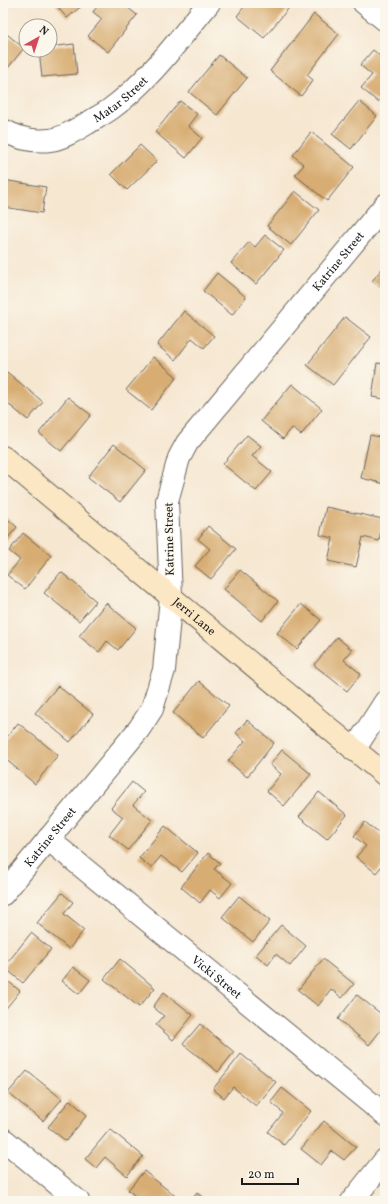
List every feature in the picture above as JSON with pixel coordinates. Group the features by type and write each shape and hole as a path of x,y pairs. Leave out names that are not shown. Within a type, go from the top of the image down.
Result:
{"street":[{"name":"Matar Street","path":"3,130 11,135 31,140 51,140 74,131 112,108 138,86 209,3"},
{"path":"364,3 385,20"},
{"name":"Katrine Street","path":"3,894 139,729 152,709 164,670 171,597 166,501 179,458 187,443 385,205"},
{"name":"Jerri Lane","path":"3,457 385,775"},
{"path":"354,750 385,702"},
{"name":"Vicki Street","path":"48,839 385,1115"},
{"path":"3,1139 78,1201"},
{"path":"352,1201 385,1160"}],"building":[{"path":"100,3 122,3 137,15 108,52 88,36 102,19 93,12"},
{"path":"247,3 292,4 264,38 237,16"},
{"path":"55,4 84,4 67,18"},
{"path":"314,14 339,34 307,75 313,80 301,96 270,71"},
{"path":"3,31 18,43 18,55 3,74"},
{"path":"74,44 77,74 42,77 40,58 58,58 58,46"},
{"path":"373,50 385,60 385,94 378,102 361,88 372,75 360,65"},
{"path":"219,55 247,78 217,115 189,92"},
{"path":"180,101 197,114 188,126 202,138 186,158 155,132"},
{"path":"359,101 377,116 351,149 332,134"},
{"path":"311,132 354,167 327,201 295,175 304,165 293,155"},
{"path":"140,145 157,161 127,190 111,174"},
{"path":"3,180 46,187 42,213 3,207"},
{"path":"295,191 319,210 291,245 267,226"},
{"path":"265,235 284,250 256,284 231,263 249,242 255,247"},
{"path":"385,265 385,291 372,281"},
{"path":"217,273 246,297 232,315 203,291"},
{"path":"184,311 214,336 204,348 192,338 175,360 157,345"},
{"path":"345,317 371,337 333,385 307,365"},
{"path":"153,357 177,377 151,410 126,390"},
{"path":"377,363 385,364 385,399 372,397"},
{"path":"7,372 43,402 28,420 3,400 3,377"},
{"path":"292,384 322,409 301,435 292,428 283,439 261,421"},
{"path":"68,397 91,415 61,451 39,433"},
{"path":"247,435 261,446 252,456 272,472 256,491 223,464"},
{"path":"370,435 385,438 385,484 361,478"},
{"path":"114,444 146,470 120,502 88,477"},
{"path":"326,507 383,519 379,541 363,537 356,567 328,561 333,538 320,535"},
{"path":"3,515 17,527 3,544"},
{"path":"208,526 236,549 211,579 195,566 210,549 198,539"},
{"path":"23,533 51,556 25,589 7,575 20,560 9,551"},
{"path":"240,570 278,601 262,621 224,589"},
{"path":"61,572 96,601 79,621 44,593"},
{"path":"106,603 136,628 118,650 107,641 99,652 79,636"},
{"path":"301,604 321,620 297,649 277,633"},
{"path":"337,637 352,650 344,660 361,674 347,691 314,665"},
{"path":"199,681 229,706 203,738 173,713"},
{"path":"58,686 93,714 70,742 35,713"},
{"path":"247,720 274,743 247,777 228,761 245,741 236,733"},
{"path":"18,723 58,755 35,784 3,757 3,742"},
{"path":"282,750 311,774 284,806 267,791 281,774 270,765"},
{"path":"132,782 144,792 133,805 152,820 128,850 109,835 123,817 111,808"},
{"path":"319,792 347,815 327,839 299,817"},
{"path":"365,822 385,838 385,862 376,873 356,857 366,846 354,836"},
{"path":"165,826 198,853 182,872 161,856 151,868 139,858"},
{"path":"208,853 220,863 214,869 232,883 220,898 210,890 200,903 181,887"},
{"path":"62,893 73,902 64,914 84,930 69,949 37,923"},
{"path":"239,896 270,921 253,942 222,917"},
{"path":"281,925 306,946 290,966 276,954 268,965 256,955"},
{"path":"31,933 51,949 23,983 4,967"},
{"path":"120,959 155,988 139,1007 104,979"},
{"path":"323,959 354,984 342,998 331,989 318,1006 298,990"},
{"path":"73,967 90,980 79,994 62,981"},
{"path":"3,977 20,991 3,1012"},
{"path":"164,992 193,1015 173,1040 156,1025 164,1016 153,1007"},
{"path":"357,995 385,1017 385,1025 369,1045 338,1019"},
{"path":"200,1024 234,1052 218,1072 183,1044"},
{"path":"241,1054 276,1082 256,1106 233,1087 224,1098 213,1089"},
{"path":"27,1071 62,1099 43,1121 8,1093"},
{"path":"282,1088 311,1111 284,1145 268,1132 283,1113 271,1102"},
{"path":"70,1100 87,1115 66,1141 48,1127"},
{"path":"324,1121 356,1147 344,1160 332,1151 321,1165 301,1149"},
{"path":"110,1129 143,1156 127,1176 105,1157 96,1168 85,1159"},
{"path":"144,1171 179,1199 177,1201 141,1201 128,1190"},
{"path":"197,1193 207,1201 191,1201"}]}
